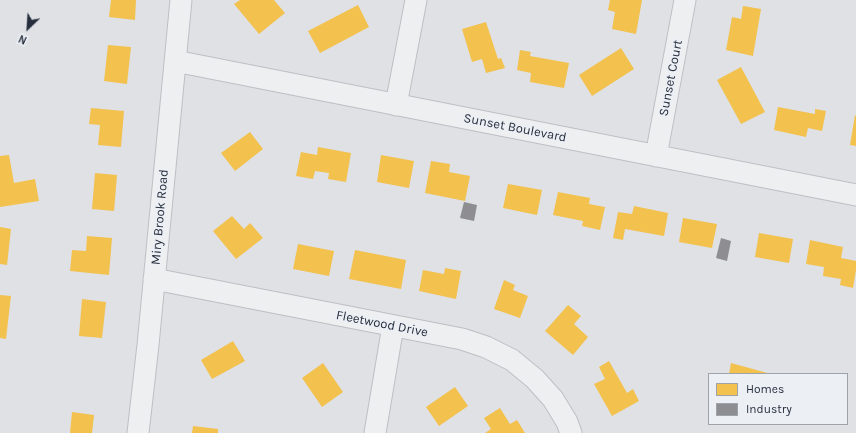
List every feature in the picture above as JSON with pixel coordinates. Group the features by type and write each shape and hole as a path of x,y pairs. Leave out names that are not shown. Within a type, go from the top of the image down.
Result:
{"street":[{"name":"Miry Brook Road","path":"138,433 181,0"},
{"path":"396,105 416,0"},
{"name":"Sunset Court","path":"656,156 686,0"},
{"name":"Sunset Boulevard","path":"175,61 856,195"},
{"name":"Fleetwood Drive","path":"154,278 462,340 486,347 512,360 536,379 553,399 567,422 571,433"},
{"path":"375,433 393,326"}],"building: Homes":[{"path":"111,0 136,0 135,20 109,17"},
{"path":"240,0 274,0 285,13 259,34 234,4"},
{"path":"610,0 642,0 636,34 612,29 615,12 608,10"},
{"path":"358,5 369,27 320,53 308,31"},
{"path":"743,6 761,9 753,56 726,50 732,17 741,19"},
{"path":"486,22 498,59 501,58 505,68 486,73 482,59 472,62 462,29"},
{"path":"108,45 131,47 127,84 104,81"},
{"path":"621,48 634,69 592,96 579,75"},
{"path":"520,50 531,52 530,56 569,63 564,88 530,82 531,73 517,70"},
{"path":"741,67 765,112 741,124 717,80"},
{"path":"778,107 815,114 815,109 826,111 822,131 808,128 806,137 774,130"},
{"path":"91,108 124,111 121,147 98,145 100,125 89,124"},
{"path":"855,115 856,116 856,146 850,145"},
{"path":"250,132 263,149 235,171 221,153"},
{"path":"318,147 351,153 346,182 328,179 329,173 315,171 313,179 296,176 301,152 317,155"},
{"path":"9,155 14,183 35,179 39,201 0,207 0,156"},
{"path":"381,155 414,161 409,188 377,182"},
{"path":"431,161 450,164 449,172 470,176 465,201 425,193"},
{"path":"95,173 117,175 114,211 92,209"},
{"path":"508,184 542,190 537,215 503,208"},
{"path":"558,192 590,198 589,204 605,207 600,230 582,226 583,221 553,215"},
{"path":"634,206 668,213 664,236 625,229 623,240 613,238 618,212 632,214"},
{"path":"232,216 244,229 250,223 263,238 236,259 213,231"},
{"path":"683,218 717,224 712,248 679,242"},
{"path":"0,227 11,229 7,265 0,264"},
{"path":"759,233 793,239 789,263 755,257"},
{"path":"87,236 112,238 109,275 70,271 72,250 86,251"},
{"path":"810,240 843,247 841,258 856,261 853,288 840,285 841,279 823,276 824,267 806,264"},
{"path":"298,244 334,251 329,276 293,269"},
{"path":"355,250 406,260 401,289 349,279"},
{"path":"445,268 461,271 456,299 419,291 423,270 444,274"},
{"path":"504,280 515,285 513,290 528,296 520,318 494,309"},
{"path":"0,295 11,296 6,339 0,338"},
{"path":"82,299 106,302 102,338 79,336"},
{"path":"568,305 581,316 574,324 588,337 573,355 545,331"},
{"path":"233,341 245,361 212,379 201,360"},
{"path":"609,361 627,393 633,389 639,401 612,416 594,384 605,379 599,367"},
{"path":"323,363 343,392 322,407 302,378"},
{"path":"731,363 767,373 729,373"},
{"path":"455,387 468,406 439,426 426,407"},
{"path":"500,408 510,424 517,420 525,433 485,433 491,429 484,418"},
{"path":"72,412 94,415 92,433 70,433"},
{"path":"193,426 218,429 218,433 192,433"}],"building: Industry":[{"path":"464,202 477,205 474,221 460,218"},
{"path":"721,238 731,241 727,261 716,258"}]}
